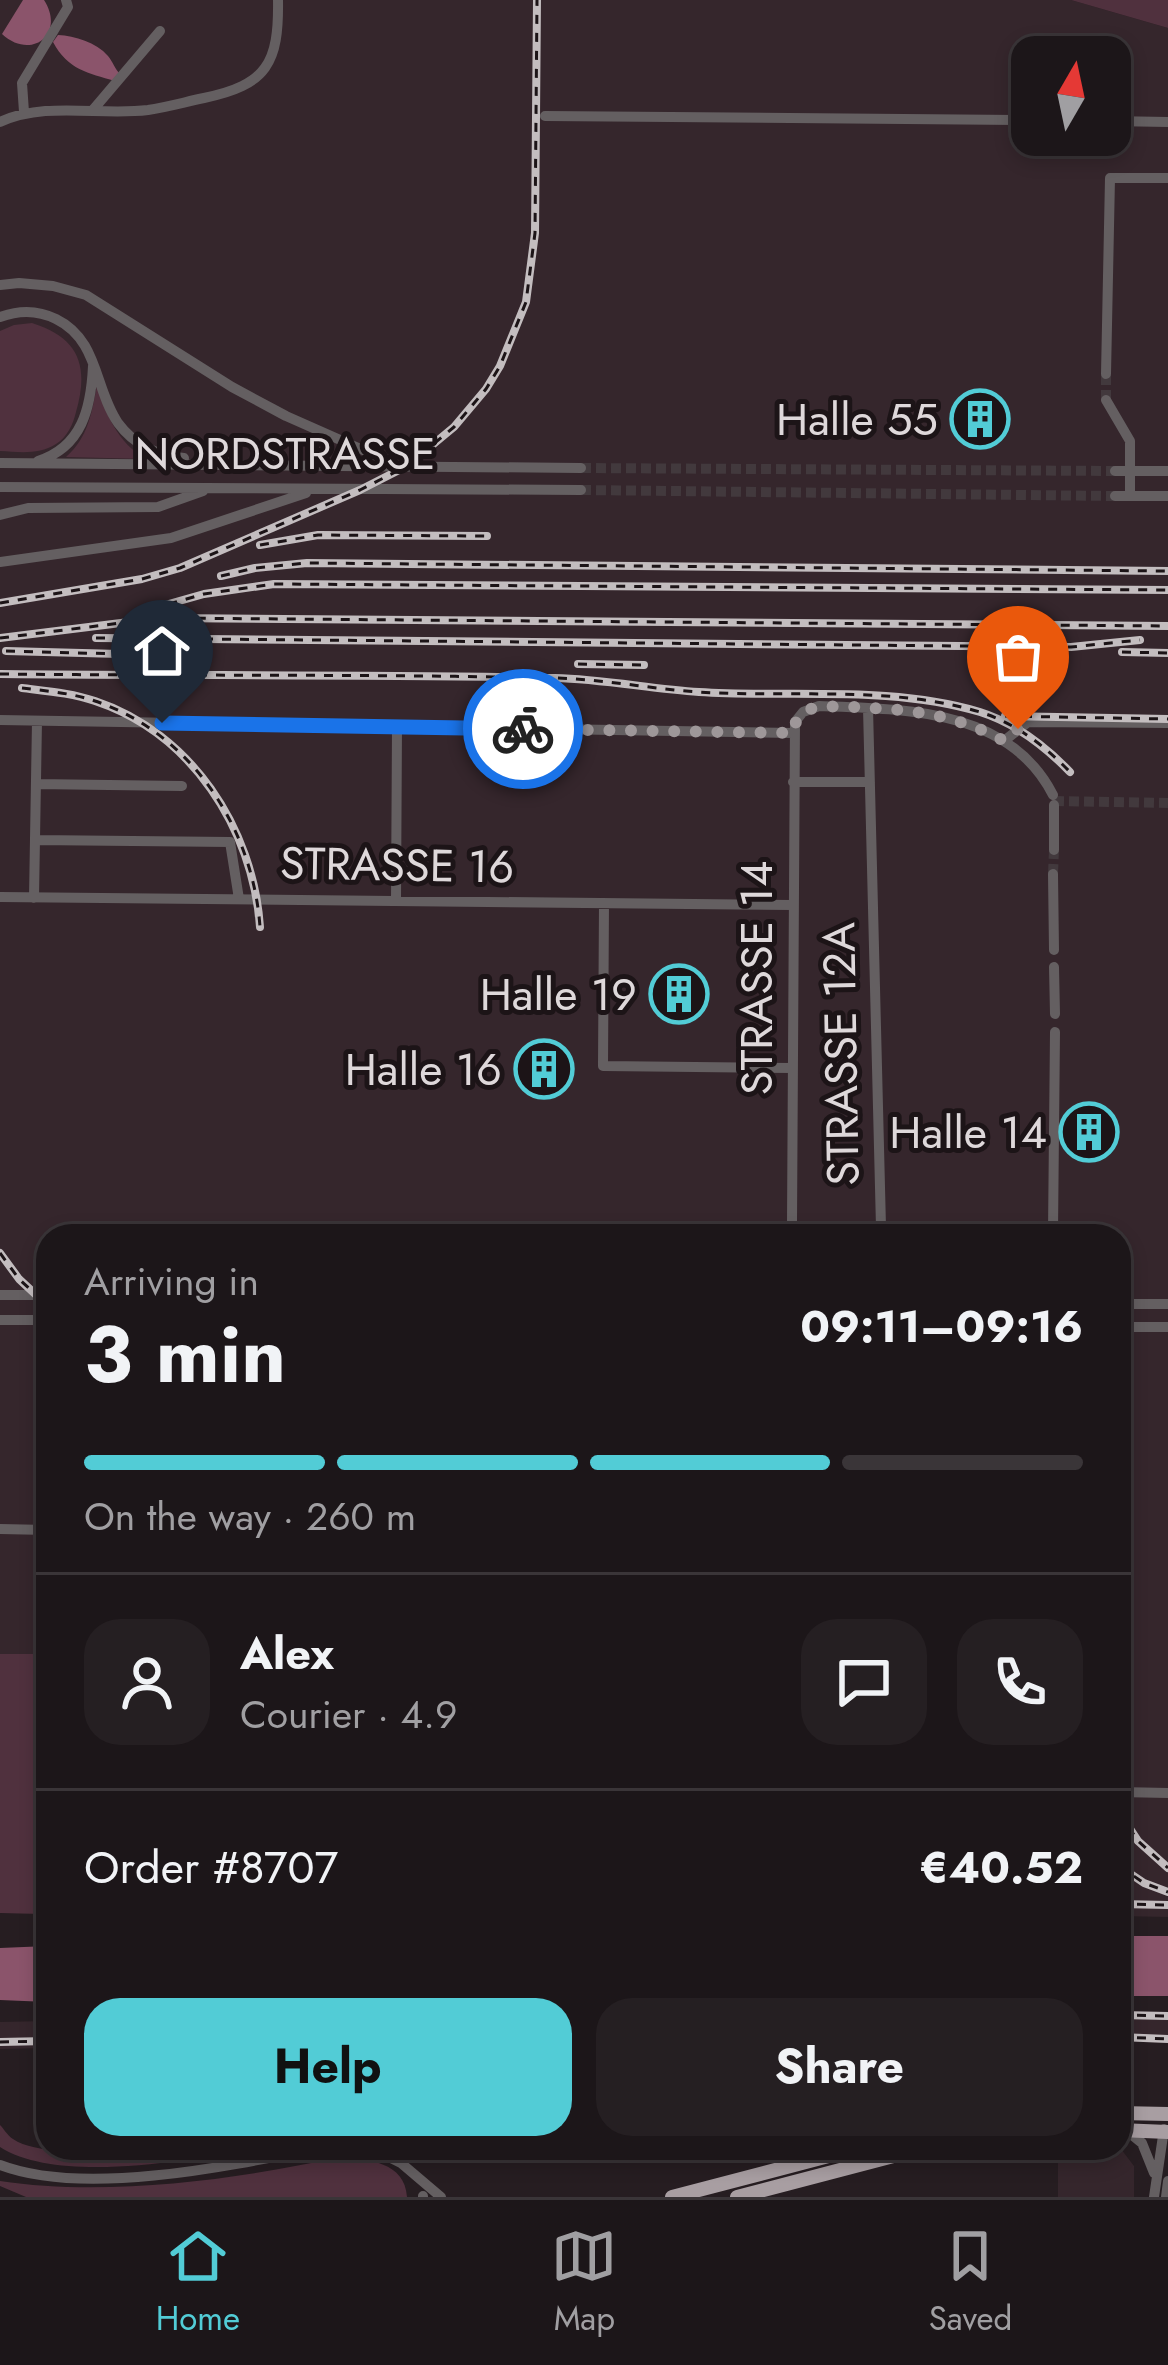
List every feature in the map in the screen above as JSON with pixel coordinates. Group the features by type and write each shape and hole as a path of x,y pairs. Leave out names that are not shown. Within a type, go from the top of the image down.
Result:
{"main road":[{"path":"1131,2113 1167,2114"},
{"path":"1131,2130 1166,2132"},
{"path":"672,2197 813,2160"},
{"path":"737,2197 878,2160"}],"street":[{"path":"24,112 22,83 68,7 66,0"},
{"path":"0,122 24,112 146,110 243,88 259,75 275,48 278,0"},
{"path":"92,111 160,32"},
{"path":"545,116 1011,121"},
{"path":"1131,121 1168,122"},
{"path":"1106,374 1110,178 1168,178"},
{"path":"0,285 53,286 86,295 286,416 397,465"},
{"path":"0,316 29,311 74,330 94,363 117,422 134,440 167,456 231,464"},
{"path":"28,464 60,452 77,436 88,408 94,363"},
{"path":"1106,400 1130,441 1130,496"},
{"path":"328,465 336,438"},
{"name":"NORDSTRASSE","path":"0,463 575,468 575,490 0,487"},
{"path":"1115,471 1168,471"},
{"path":"0,515 28,508 158,507 209,488"},
{"path":"0,562 171,538 315,489"},
{"path":"1115,496 1168,496"},
{"path":"0,720 793,733 803,712 819,706 928,712 979,727 1029,759 1054,800 1054,850"},
{"name":"STRASSE 12A","path":"868,708 881,1224"},
{"path":"34,898 37,721"},
{"path":"1004,741 1028,722 1168,723"},
{"path":"396,901 397,727"},
{"name":"STRASSE 14","path":"792,1223 793,733"},
{"path":"793,782 870,782"},
{"path":"36,784 182,786"},
{"path":"35,840 230,842 238,899"},
{"path":"1053,874 1054,950"},
{"name":"STRASSE 16","path":"0,897 793,904"},
{"path":"604,903 603,1066 792,1068"},
{"path":"1054,967 1055,1014"},
{"name":"STRASSE 12A","path":"1053,1224 1055,1032"},
{"path":"0,1294 36,1295"},
{"path":"1131,1304 1168,1304"},
{"path":"0,1320 36,1321"},
{"path":"1131,1327 1168,1328"},
{"path":"0,1529 36,1530"},
{"path":"1131,1792 1168,1793"},
{"path":"1154,2197 1162,2181 1167,2114"},
{"path":"1131,2135 1142,2143 1166,2197"},
{"path":"0,2165 56,2180 112,2180 252,2160"},
{"path":"395,2160 411,2171 430,2196"}],"shaded area":[{"path":"0,0 1071,0 1168,28 1168,1917 1131,1916 1131,1224 36,1224 36,1914 0,1913"},
{"path":"23,0 44,0 50,12 48,33 34,44 13,42 2,34"},
{"path":"1071,0 1168,0 1168,28"},
{"path":"58,35 103,51 120,74 115,81 72,65 53,42"},
{"path":"32,323 61,337 77,356 81,381 76,412 66,434 49,448 0,451 0,331"},
{"path":"97,385 114,427 146,459 66,457 84,433"},
{"path":"0,1654 36,1654 36,1914 0,1913"},
{"path":"1131,1936 1168,1936 1168,1996 1131,1996"},
{"path":"36,1946 36,2002 0,2000 0,1948"},
{"path":"1131,2011 1168,2012 1168,2043 1131,2041"},
{"path":"36,2021 36,2048 0,2049 0,2022"},
{"path":"0,2125 11,2137 36,2147 36,2160 185,2160 124,2166 55,2165 25,2158 0,2147"},
{"path":"324,2160 373,2161 400,2176 407,2197 26,2197 0,2186 0,2181 126,2187 257,2173"},
{"path":"1058,2160 1129,2160 1134,2166 1134,2197 1058,2197"}],"tunnel":[{"path":"1106,374 1106,400"},
{"path":"581,468 1115,471"},
{"path":"581,490 1115,496"},
{"path":"1054,801 1168,803"},
{"path":"1053,874 1054,850"}],"railway":[{"path":"0,603 180,568 407,466 454,427 500,366 526,302 535,233 537,0"},
{"path":"260,545 318,535 487,536"},
{"path":"221,576 307,563 1168,571"},
{"path":"151,609 204,594 274,584 1168,590"},
{"path":"0,638 161,618 1168,626"},
{"path":"96,638 1071,647 1140,640"},
{"path":"6,651 120,654"},
{"path":"1122,652 1168,653"},
{"path":"578,664 644,665"},
{"path":"0,674 555,678 699,692 911,698 1005,722 1070,772"},
{"path":"22,688 86,698 129,716 188,760 230,820 245,854 260,927"},
{"path":"1005,716 1168,719"},
{"path":"0,1253 36,1295"},
{"path":"1131,1830 1168,1868"},
{"path":"1131,1874 1168,1892"},
{"path":"1131,1904 1168,1905"},
{"path":"1131,2015 1168,2016"},
{"path":"1131,2037 1168,2039"},
{"path":"0,2042 36,2041"}],"way so far":[{"path":"523,729 793,733 803,712 819,706 928,712 979,727 1004,741 1018,729"}],"place":[{"name":"Halle 55","path":"980,419"},
{"name":"Halle 19","path":"679,994"},
{"name":"Halle 16","path":"544,1069"},
{"name":"Halle 14","path":"1089,1132"}],"route":[{"path":"162,723 523,729"}]}
